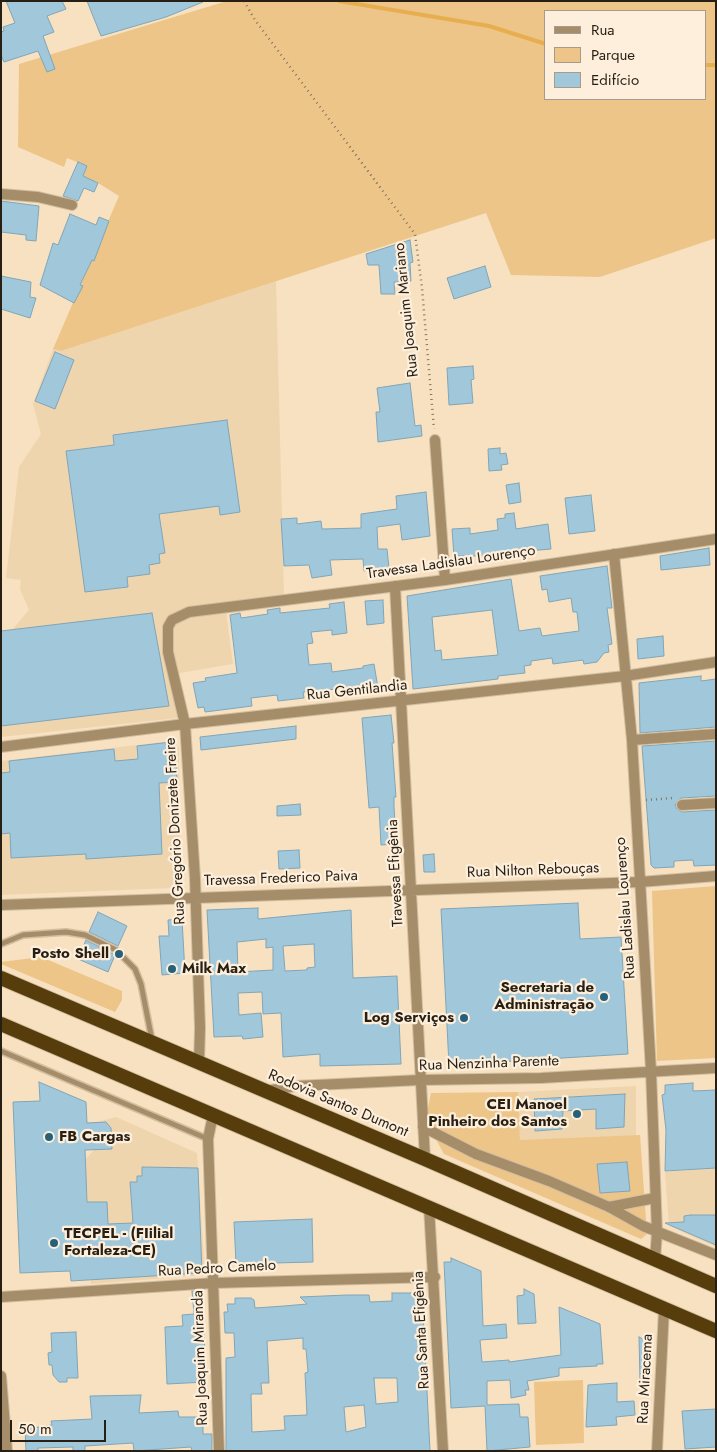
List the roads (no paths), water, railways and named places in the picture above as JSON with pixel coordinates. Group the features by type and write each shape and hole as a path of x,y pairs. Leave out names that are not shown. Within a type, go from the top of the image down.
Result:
{"highway":[{"name":"Rodovia Santos Dumont","path":"1,978 426,1159 716,1286"},
{"path":"1,1024 716,1331"}],"street":[{"path":"1,194 38,197 72,205"},
{"path":"435,440 446,580"},
{"name":"Travessa Ladislau Lourenço","path":"190,612 446,580 716,539"},
{"name":"Rua Ladislau Lourenço","path":"614,554 632,740 651,1071 657,1232 655,1260"},
{"name":"Travessa Efigênia","path":"395,586 412,890 420,1080 426,1159"},
{"name":"Rua Gregório Donizete Freire","path":"190,612 177,616 168,627 168,652 185,724 196,897 200,1028 199,1063"},
{"name":"Rua Gentilandia","path":"1,747 185,724 625,676 716,662"},
{"path":"632,740 716,734"},
{"path":"680,801 716,803"},
{"name":"Rua Nilton Rebouças","path":"412,890 640,882 716,876"},
{"name":"Travessa Frederico Paiva","path":"1,905 412,890"},
{"name":"Rua Nenzinha Parente","path":"263,1091 296,1086 420,1080 541,1078 716,1068"},
{"name":"Rua Joaquim Miranda","path":"213,1115 208,1139 219,1451"},
{"path":"423,1127 476,1154 609,1207 657,1232 716,1256"},
{"path":"609,1207 656,1198"},
{"name":"Rua Santa Efigênia","path":"429,1207 435,1277 443,1451"},
{"name":"Rua Pedro Camelo","path":"1,1297 214,1283 435,1277"},
{"name":"Rua Miracema","path":"657,1451 664,1309"},
{"path":"1,1376 8,1451"}],"lane":[{"path":"1,944 23,935 66,932 85,934 116,950 135,969 141,984 152,1043"},
{"path":"1,1051 208,1139"}],"waterway":[{"path":"339,1 489,26 544,43"},
{"path":"707,65 716,65"}],"place":[{"name":"Posto Shell","path":"119,954"},
{"name":"Milk Max","path":"172,969"},
{"name":"Secretaria de Administração","path":"604,997"},
{"name":"Log Serviços","path":"464,1018"},
{"name":"CEI Manoel Pinheiro dos Santos","path":"577,1114"},
{"name":"FB Cargas","path":"49,1137"},
{"name":"TECPEL - (FIilial Fortaleza-CE)","path":"54,1243"}]}
